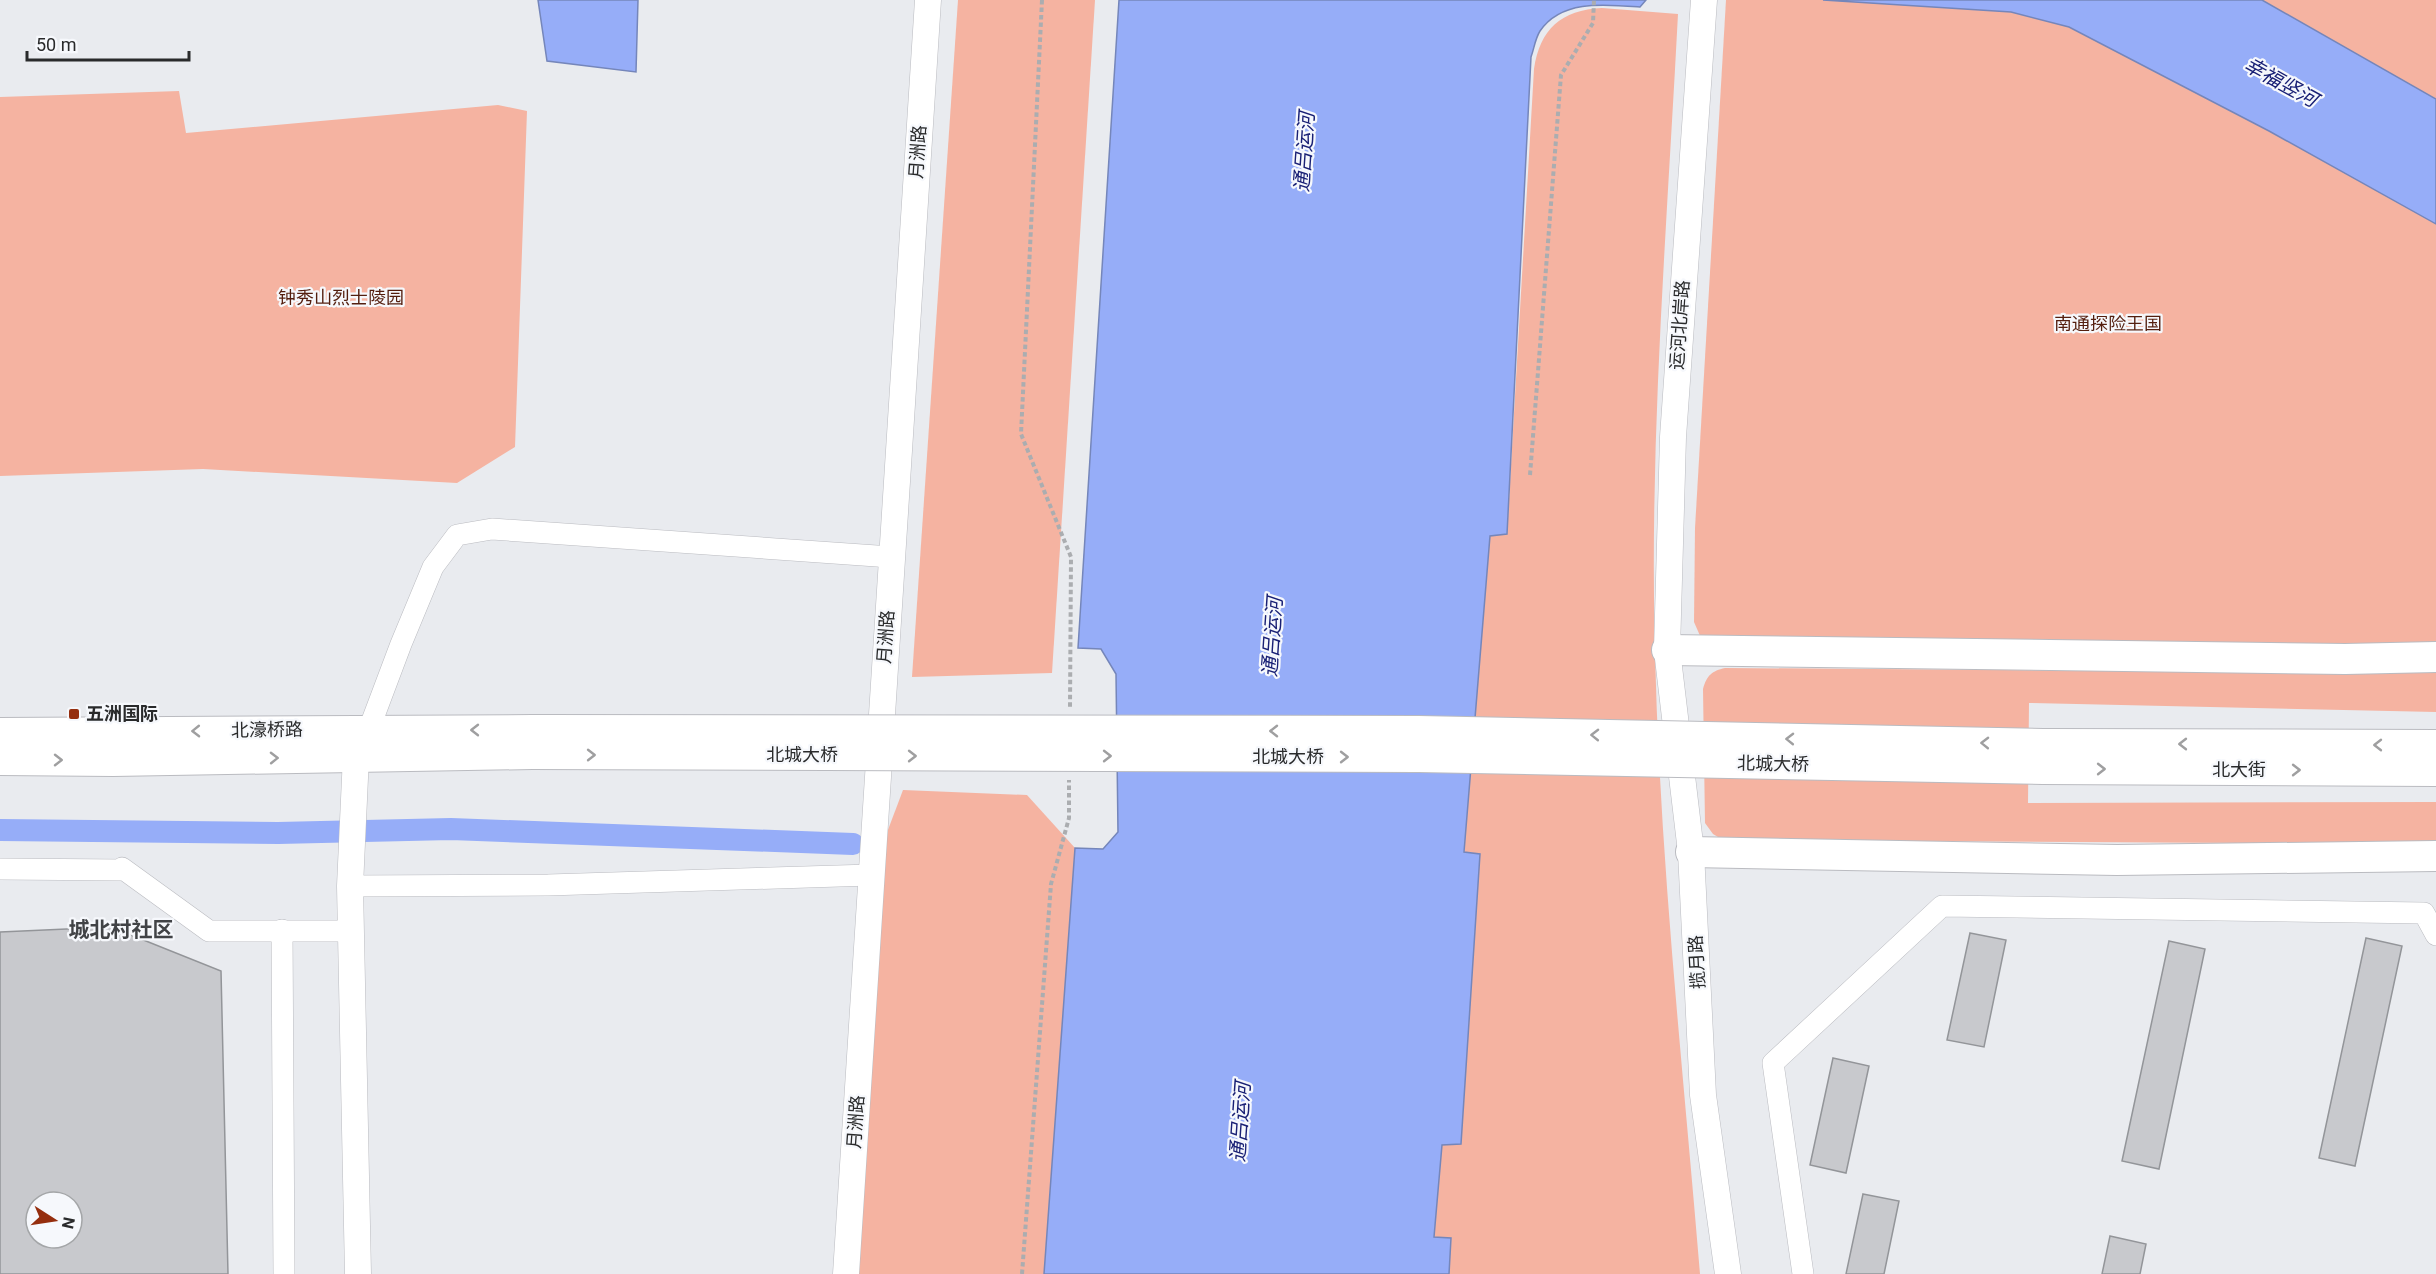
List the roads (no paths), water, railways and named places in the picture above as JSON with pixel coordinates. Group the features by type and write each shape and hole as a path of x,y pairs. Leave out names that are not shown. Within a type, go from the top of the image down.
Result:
{"main road":[{"path":"1667,650 2345,659 2435,657"},
{"name":"北濠桥路","path":"0,733 369,729 533,742"},
{"name":"北濠桥路","path":"0,760 356,756 533,742"},
{"name":"北城大桥","path":"533,742 1407,757 2043,756"},
{"name":"北大街","path":"2043,756 2436,745"},
{"name":"北大街","path":"2043,756 2436,771"},
{"path":"1691,852 2117,860 2436,856"}],"street":[{"name":"月洲路","path":"846,1274 928,0"},
{"name":"运河北岸路","path":"1667,650 1673,437 1686,227 1704,0"},
{"path":"369,729 400,644 433,567 457,535 492,529 891,557"},
{"name":"揽月路","path":"1667,650 1691,852 1703,1095 1728,1274"},
{"path":"356,756 351,931 358,1274"},
{"path":"0,869 123,870 122,868 209,931 351,931"},
{"path":"351,886 548,885 871,875"},
{"path":"1803,1274 1773,1063 1942,906 2424,913 2436,935"},
{"path":"282,930 284,1274"}],"water":[{"path":"538,0 638,0 636,72 547,61"},
{"name":"通吕运河","path":"1119,0 1646,0 1640,7 1584,6 1559,14 1540,31 1531,57 1507,534 1490,536 1464,852 1480,854 1461,1144 1442,1145 1434,1237 1451,1238 1449,1274 1044,1274 1075,848 1103,849 1118,832 1116,674 1101,649 1078,648"},
{"name":"幸福竖河","path":"1823,0 2262,0 2436,99 2436,224 2269,131 2069,27 2011,12"}],"waterway":[{"path":"0,830 278,833 451,829 853,844"}],"place":[{"name":"五洲国际","path":"74,714"}],"district":[{"name":"城北村社区","path":"121,930"}],"park label":[{"name":"钟秀山烈士陵园","path":"341,298"},
{"name":"南通探险王国","path":"2108,324"}]}
